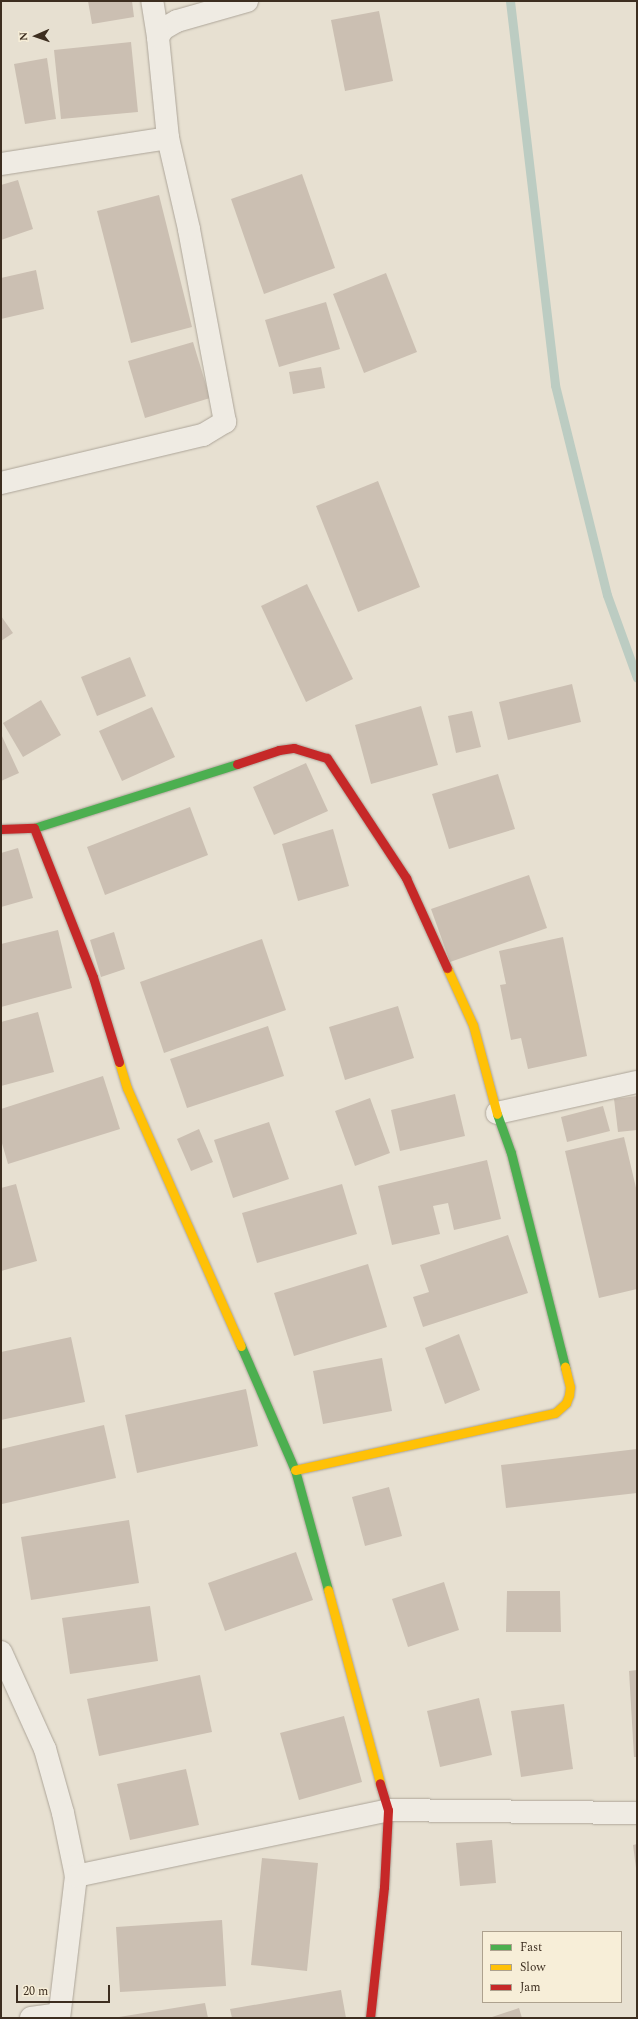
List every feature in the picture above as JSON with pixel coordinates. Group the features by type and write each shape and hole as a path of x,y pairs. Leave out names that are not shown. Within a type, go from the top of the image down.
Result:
{"street":[{"path":"1,482 203,435 225,422 189,228 168,138 158,37 152,1"},
{"path":"158,37 163,29 177,21 247,1"},
{"path":"1,164 168,138"},
{"path":"1,830 34,828 279,750 294,748 327,758 406,878 473,1025 497,1113 511,1153 570,1387 566,1403 555,1413 295,1470"},
{"path":"34,828 93,977 127,1088 295,1470 388,1810 384,1887 370,2018"},
{"path":"497,1113 637,1082"},
{"path":"1,1652 44,1750 63,1813 76,1876 59,2016 31,2018"},
{"path":"76,1876 388,1810 637,1813"}],"building":[{"path":"88,1 132,1 134,17 92,24"},
{"path":"379,11 393,81 345,91 331,20"},
{"path":"131,42 138,112 61,119 54,50"},
{"path":"47,58 56,119 25,124 14,64"},
{"path":"302,174 335,268 264,294 231,199"},
{"path":"18,180 33,229 1,240 1,185"},
{"path":"159,195 192,327 131,343 97,211"},
{"path":"36,270 44,309 1,319 1,278"},
{"path":"386,273 417,352 364,373 333,294"},
{"path":"326,302 340,349 279,367 265,320"},
{"path":"193,342 210,398 145,418 128,361"},
{"path":"321,367 325,388 293,394 289,372"},
{"path":"378,481 420,587 358,612 316,506"},
{"path":"307,584 353,679 306,702 261,606"},
{"path":"1,616 13,633 1,641"},
{"path":"130,657 146,696 97,716 81,677"},
{"path":"572,684 581,722 508,740 499,702"},
{"path":"41,700 61,735 23,757 3,723"},
{"path":"421,706 438,765 371,784 355,725"},
{"path":"152,707 175,757 122,781 99,731"},
{"path":"472,711 481,747 456,753 448,716"},
{"path":"1,734 19,773 1,781"},
{"path":"306,763 328,811 274,835 253,787"},
{"path":"498,774 515,829 449,849 432,794"},
{"path":"190,807 208,855 105,895 87,847"},
{"path":"333,829 349,886 298,901 282,844"},
{"path":"18,848 33,898 1,907 1,853"},
{"path":"529,875 547,928 450,962 431,909"},
{"path":"58,930 72,988 1,1007 1,944"},
{"path":"114,932 125,969 101,977 90,940"},
{"path":"563,937 587,1056 528,1069 521,1038 511,1040 500,985 506,984 499,951"},
{"path":"262,939 286,1010 164,1053 140,982"},
{"path":"398,1006 414,1058 345,1080 329,1027"},
{"path":"38,1012 54,1072 1,1086 1,1022"},
{"path":"268,1026 284,1076 187,1108 170,1059"},
{"path":"103,1076 120,1129 8,1164 1,1140 1,1109"},
{"path":"455,1094 465,1136 400,1151 391,1110"},
{"path":"637,1096 637,1130 618,1132 614,1099"},
{"path":"370,1098 390,1153 355,1166 335,1111"},
{"path":"603,1106 610,1131 567,1142 561,1117"},
{"path":"269,1122 289,1179 233,1198 214,1140"},
{"path":"199,1129 213,1162 191,1171 177,1139"},
{"path":"624,1137 637,1192 637,1289 599,1298 565,1151"},
{"path":"487,1160 501,1219 454,1230 448,1203 433,1206 440,1234 392,1245 378,1186"},
{"path":"16,1184 37,1261 1,1271 1,1188"},
{"path":"342,1184 357,1234 257,1263 242,1213"},
{"path":"508,1235 528,1293 423,1327 413,1297 429,1292 420,1265"},
{"path":"368,1264 387,1327 294,1356 274,1293"},
{"path":"459,1334 480,1390 445,1404 425,1348"},
{"path":"71,1337 85,1402 1,1420 1,1352"},
{"path":"382,1358 392,1411 323,1424 313,1371"},
{"path":"246,1389 258,1446 137,1473 125,1415"},
{"path":"104,1425 116,1478 2,1504 1,1449"},
{"path":"637,1449 637,1493 506,1508 501,1465"},
{"path":"389,1487 402,1536 365,1546 352,1497"},
{"path":"129,1520 139,1583 31,1600 21,1537"},
{"path":"296,1552 313,1600 225,1631 208,1583"},
{"path":"444,1582 459,1630 408,1647 392,1599"},
{"path":"507,1591 560,1591 561,1632 506,1632"},
{"path":"150,1606 158,1661 70,1674 62,1618"},
{"path":"637,1670 637,1757 634,1757 629,1671"},
{"path":"200,1675 212,1732 99,1756 87,1699"},
{"path":"479,1698 492,1755 440,1767 427,1711"},
{"path":"564,1704 573,1769 521,1777 511,1711"},
{"path":"344,1716 362,1782 299,1800 280,1733"},
{"path":"186,1769 199,1825 130,1840 117,1784"},
{"path":"492,1840 496,1883 460,1886 456,1843"},
{"path":"637,1844 637,1867 636,1868 633,1845"},
{"path":"262,1858 318,1863 307,1971 251,1965"},
{"path":"222,1920 226,1986 120,1992 116,1927"},
{"path":"341,1990 346,2018 232,2018 230,2009"},
{"path":"205,2003 208,2018 119,2018 119,2017"},
{"path":"519,2008 522,2018 489,2018"}],"waterway":[{"path":"510,1 555,385 607,595 637,678"}],"traffic: fast":[{"path":"34,828 237,764"},
{"path":"497,1114 511,1153 565,1367"},
{"path":"241,1346 295,1470 328,1590"}],"traffic: slow":[{"path":"447,968 473,1025 497,1114"},
{"path":"119,1062 127,1088 241,1346"},
{"path":"295,1470 555,1413 566,1403 569,1395 570,1387 565,1367"},
{"path":"328,1590 380,1783"}],"traffic: jam":[{"path":"237,764 279,750 294,748 327,758 406,878 447,968"},
{"path":"1,829 34,828 93,977 119,1062"},
{"path":"370,2018 384,1887 388,1810 380,1783"}]}
